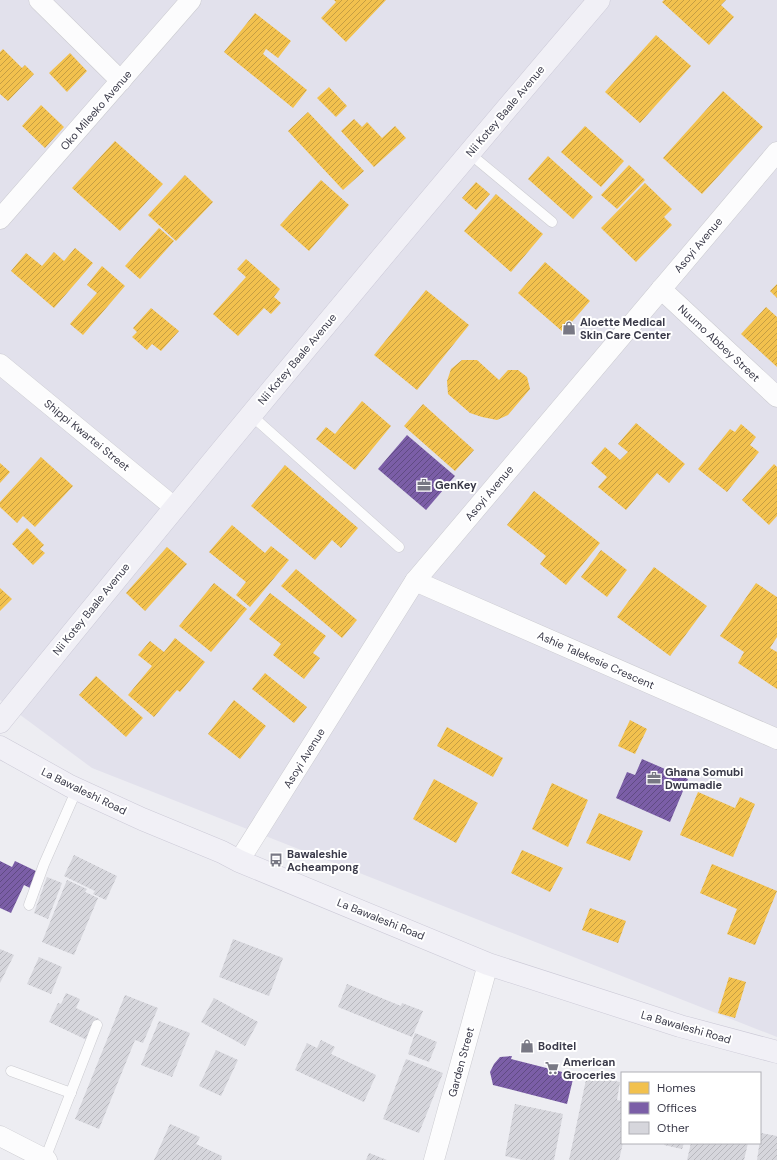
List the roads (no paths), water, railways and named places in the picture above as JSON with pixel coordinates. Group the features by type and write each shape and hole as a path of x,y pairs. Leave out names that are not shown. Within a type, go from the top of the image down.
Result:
{"street":[{"path":"39,0 121,81"},
{"name":"Oko Mileeko Avenue","path":"0,219 191,0"},
{"name":"Nii Kotey Baale Avenue","path":"0,722 174,507 469,153 599,0"},
{"name":"Asoyi Avenue","path":"239,861 415,581 777,152"},
{"name":"Nuumo Abbey Street","path":"661,289 777,397"},
{"name":"Shippi Kwartei Street","path":"0,364 174,507"},
{"name":"Ashie Talekesie Crescent","path":"415,581 777,739"},
{"name":"La Bawaleshi Road","path":"0,747 77,789 142,819 222,852 239,861 488,964 680,1026 777,1052"},
{"name":"Garden Street","path":"434,1160 488,964"},
{"path":"0,1136 46,1160"}],"lane":[{"path":"469,153 552,222"},
{"path":"251,415 399,548"},
{"path":"29,905 44,864 77,789"},
{"path":"46,1160 70,1093 97,1025"},
{"path":"11,1071 70,1093"}],"place":[{"name":"Aloette Medical Skin Care Center","path":"569,328"},
{"name":"GenKey","path":"424,485"},
{"name":"Ghana Somubi Dwumadie","path":"654,778"},
{"name":"Bawaleshie Acheampong","path":"276,860"},
{"name":"Boditel","path":"527,1046"},
{"name":"American Groceries","path":"552,1068"}]}
